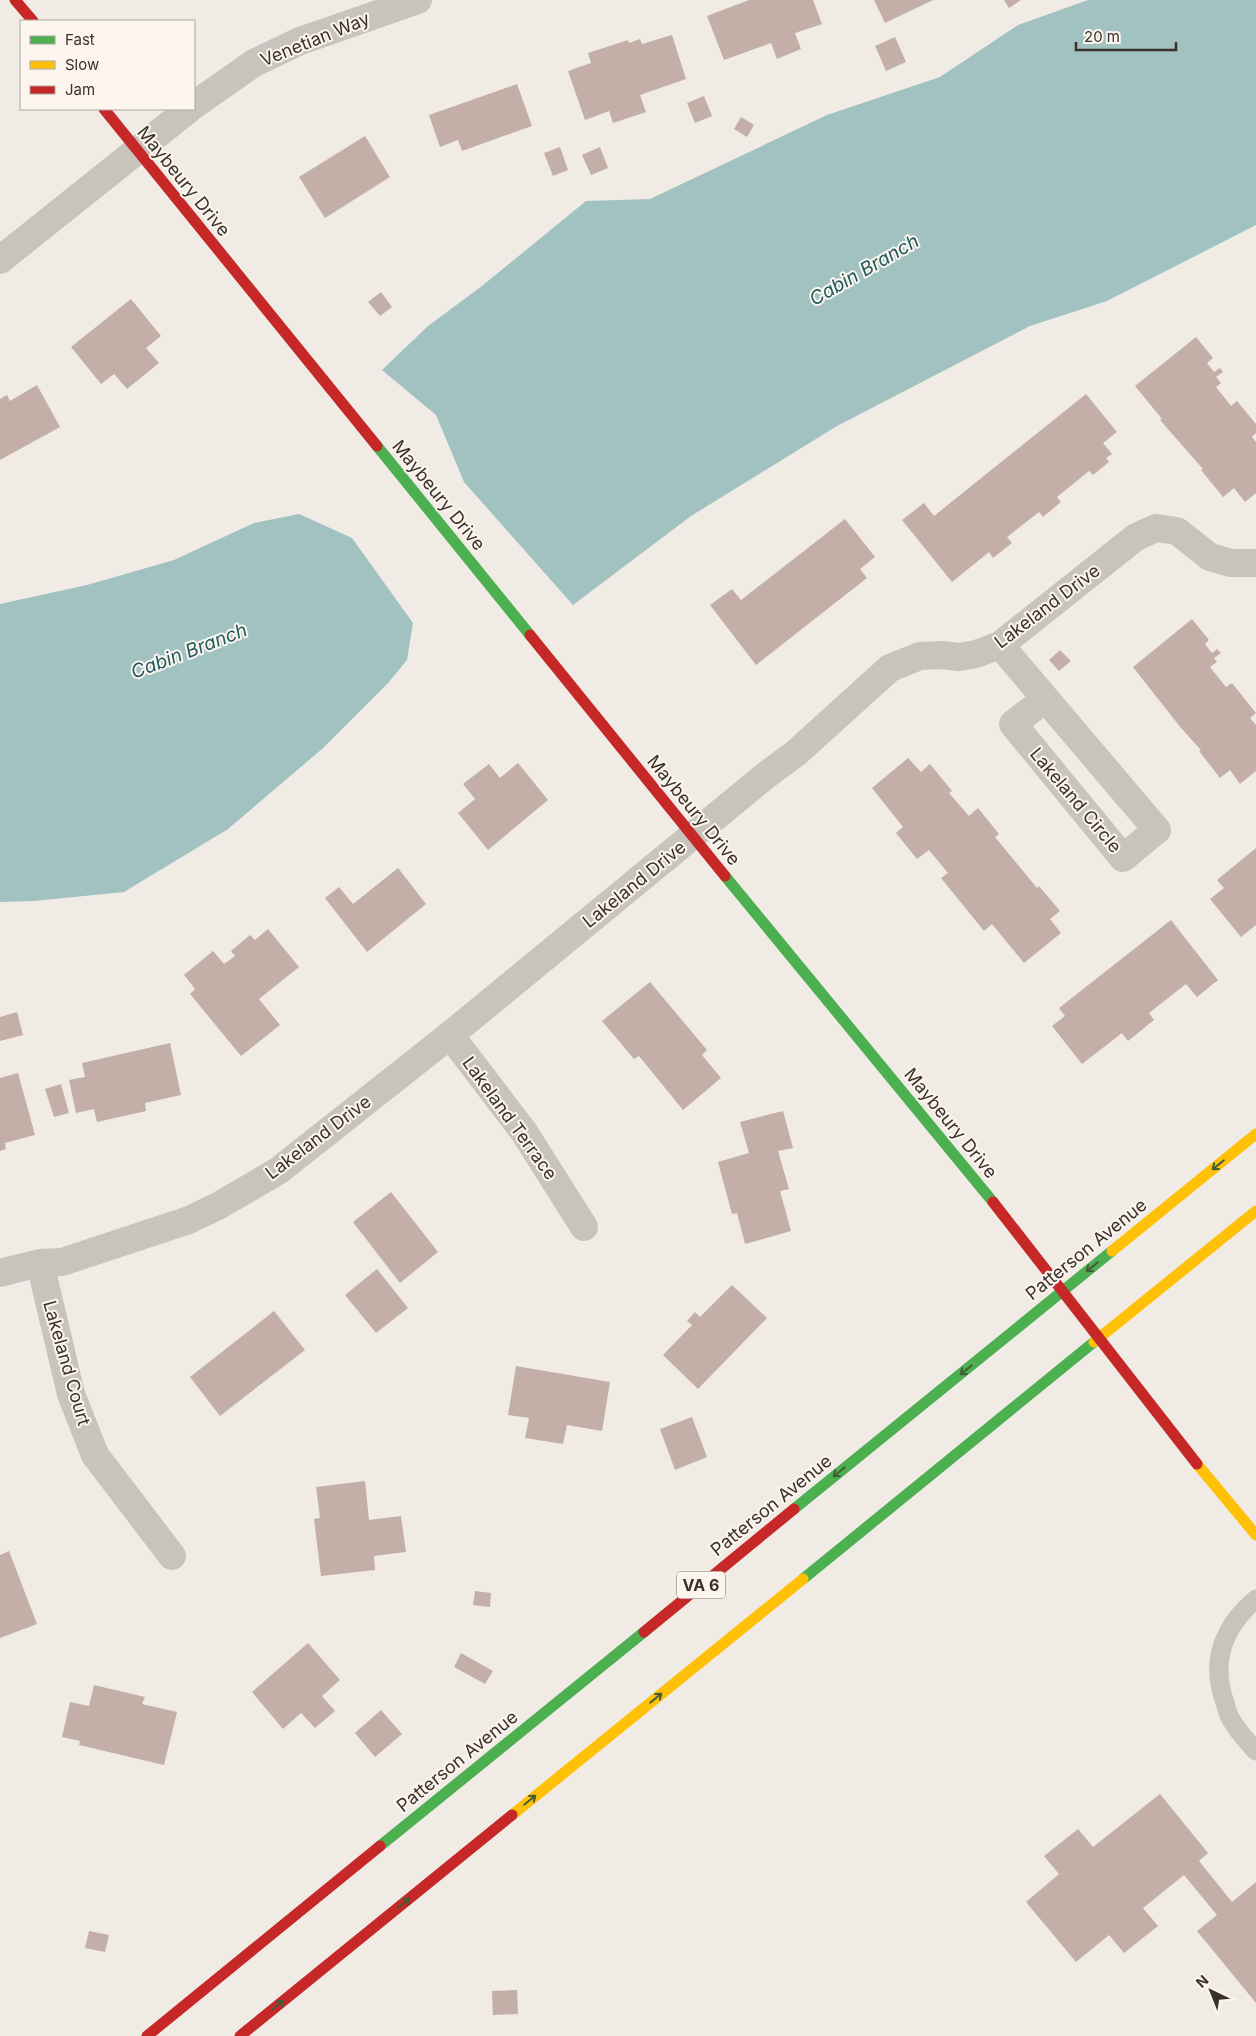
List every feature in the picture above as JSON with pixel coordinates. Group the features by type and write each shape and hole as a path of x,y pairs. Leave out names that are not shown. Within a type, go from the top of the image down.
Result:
{"main road":[{"path":"15,0 31,20"},
{"name":"Maybeury Drive","path":"105,110 693,836 1012,1226 1256,1535"},
{"name":"Patterson Avenue","path":"147,2036 1256,1134"},
{"path":"240,2036 1256,1211"}],"street":[{"name":"Venetian Way","path":"195,104 254,63 300,41 418,0"},
{"path":"0,260 188,110"},
{"name":"Lakeland Drive","path":"0,1272 40,1263 62,1262 189,1220 218,1206 278,1171 450,1035 765,776 796,753 890,668 920,656 968,655 1000,645 1136,537 1156,528 1177,531 1210,557 1232,564 1256,563"},
{"name":"Lakeland Circle","path":"1000,645 1157,830 1123,858 1012,724 1045,699"},
{"name":"Lakeland Terrace","path":"450,1035 524,1132 584,1228"},
{"name":"Lakeland Court","path":"40,1263 71,1394 94,1456 172,1556"}],"lane":[{"path":"1256,1599 1245,1608 1229,1632 1218,1657 1219,1686 1231,1720 1256,1752"}],"water":[{"name":"Cabin Branch","path":"1088,0 1256,0 1256,225 1107,301 1030,326 837,426 691,516 573,605 464,482 436,415 382,370 428,326 482,286 586,201 650,199 827,115 940,77 1018,25"},
{"name":"Cabin Branch","path":"299,514 352,538 413,623 407,660 388,683 322,749 228,829 124,892 34,901 0,902 0,604 87,585 174,560 254,523"}],"building":[{"path":"749,0 813,0 822,24 795,33 801,49 777,59 771,43 724,60 707,16"},
{"path":"874,0 933,0 885,23"},
{"path":"1004,0 1021,0 1009,8"},
{"path":"672,35 686,79 640,95 646,112 613,123 609,111 585,120 568,71 591,63 588,53 628,40 629,43 640,39 642,44"},
{"path":"895,37 906,62 886,71 875,46"},
{"path":"517,84 532,126 462,151 458,140 440,147 429,115"},
{"path":"704,96 712,116 695,123 687,103"},
{"path":"741,117 754,125 747,137 734,129"},
{"path":"365,136 390,177 325,218 299,177"},
{"path":"560,147 568,170 553,176 544,153"},
{"path":"600,147 608,168 591,175 582,155"},
{"path":"381,292 392,307 380,316 368,302"},
{"path":"131,299 161,336 146,348 159,363 127,389 114,374 101,384 71,347"},
{"path":"1196,337 1213,358 1207,363 1214,372 1220,368 1223,372 1216,377 1221,383 1216,387 1231,406 1237,401 1256,424 1256,433 1252,437 1256,442 1256,493 1245,502 1234,488 1223,497 1201,470 1203,469 1160,420 1162,419 1135,386"},
{"path":"37,385 60,427 0,460 0,399 7,395 10,401"},
{"path":"1086,394 1117,432 1103,443 1112,454 1106,458 1109,462 1093,475 1089,471 1057,497 1061,502 1043,517 1039,512 1007,537 1012,543 993,558 989,552 952,582 902,520 924,503 934,516"},
{"path":"845,519 875,557 860,569 867,578 756,665 710,605 732,589 741,600"},
{"path":"1192,619 1209,640 1205,644 1212,653 1217,649 1221,653 1214,658 1217,662 1210,667 1226,687 1232,683 1256,713 1250,718 1256,725 1256,771 1240,784 1230,770 1220,778 1199,751 1201,750 1181,728 1133,667"},
{"path":"1060,650 1071,661 1059,671 1049,660"},
{"path":"908,758 921,772 930,764 952,791 949,793 969,816 978,808 999,834 995,837 1037,888 1039,886 1060,911 1050,919 1061,933 1024,963 992,924 984,931 941,878 948,873 929,850 917,859 896,833 903,827 872,788"},
{"path":"518,763 548,800 488,850 458,813 475,799 463,784 489,764 500,778"},
{"path":"1256,848 1256,925 1241,937 1210,899 1224,888 1217,880"},
{"path":"398,868 426,904 367,952 325,898 339,887 353,904"},
{"path":"1171,920 1218,980 1197,997 1186,984 1149,1013 1154,1020 1128,1041 1122,1033 1082,1064 1052,1026 1065,1016 1059,1008"},
{"path":"268,929 299,967 259,999 280,1025 241,1056 190,994 195,989 184,975 213,951 224,964 235,956 231,951 250,935 255,940"},
{"path":"650,982 707,1050 702,1055 721,1078 683,1110 639,1056 634,1059 602,1021"},
{"path":"17,1012 23,1035 0,1041 0,1017"},
{"path":"170,1043 181,1095 145,1103 146,1111 97,1122 94,1109 76,1113 69,1080 85,1077 82,1063"},
{"path":"18,1073 35,1135 5,1143 6,1149 0,1151 0,1078"},
{"path":"61,1084 69,1113 54,1117 45,1089"},
{"path":"783,1111 793,1148 778,1151 789,1189 780,1191 791,1231 745,1244 737,1213 732,1214 718,1162 749,1153 740,1122"},
{"path":"391,1192 438,1252 400,1283 353,1222"},
{"path":"377,1269 408,1308 376,1333 345,1295"},
{"path":"732,1285 767,1318 698,1389 663,1355 692,1325 687,1321 695,1312 700,1317"},
{"path":"274,1311 305,1350 220,1416 190,1377"},
{"path":"516,1366 610,1382 602,1431 567,1425 563,1444 525,1438 529,1418 508,1415"},
{"path":"692,1417 707,1457 675,1470 660,1429"},
{"path":"365,1481 369,1520 401,1516 406,1552 374,1556 375,1570 321,1576 314,1519 320,1518 316,1487"},
{"path":"9,1551 37,1624 0,1638 0,1555"},
{"path":"475,1591 491,1593 490,1607 473,1605"},
{"path":"308,1643 340,1680 322,1696 335,1711 315,1728 301,1713 283,1729 252,1692"},
{"path":"461,1653 493,1671 485,1684 454,1667"},
{"path":"94,1685 145,1697 142,1704 177,1712 164,1765 79,1745 80,1741 62,1737 70,1702 89,1706"},
{"path":"381,1710 402,1734 375,1757 355,1733"},
{"path":"1160,1794 1208,1853 1199,1861 1232,1902 1256,1882 1256,2003 1197,1931 1217,1915 1184,1875 1143,1908 1158,1926 1124,1953 1109,1935 1076,1962 1026,1902 1059,1874 1044,1856 1078,1829 1093,1847"},
{"path":"89,1931 109,1935 105,1952 85,1948"},
{"path":"517,1990 518,2014 493,2015 492,1991"}],"traffic: fast":[{"path":"377,446 530,635"},
{"path":"725,876 993,1202"},
{"path":"794,1509 1112,1251"},
{"path":"803,1579 1094,1342"},
{"path":"380,1846 644,1632"}],"traffic: slow":[{"path":"1112,1251 1256,1134"},
{"path":"1094,1342 1256,1211"},
{"path":"1197,1464 1256,1535"},
{"path":"512,1815 803,1579"}],"traffic: jam":[{"path":"15,0 32,20"},
{"path":"105,110 377,446"},
{"path":"530,635 725,876"},
{"path":"993,1202 1197,1464"},
{"path":"644,1632 794,1509"},
{"path":"240,2036 512,1815"},
{"path":"147,2036 380,1846"}]}
